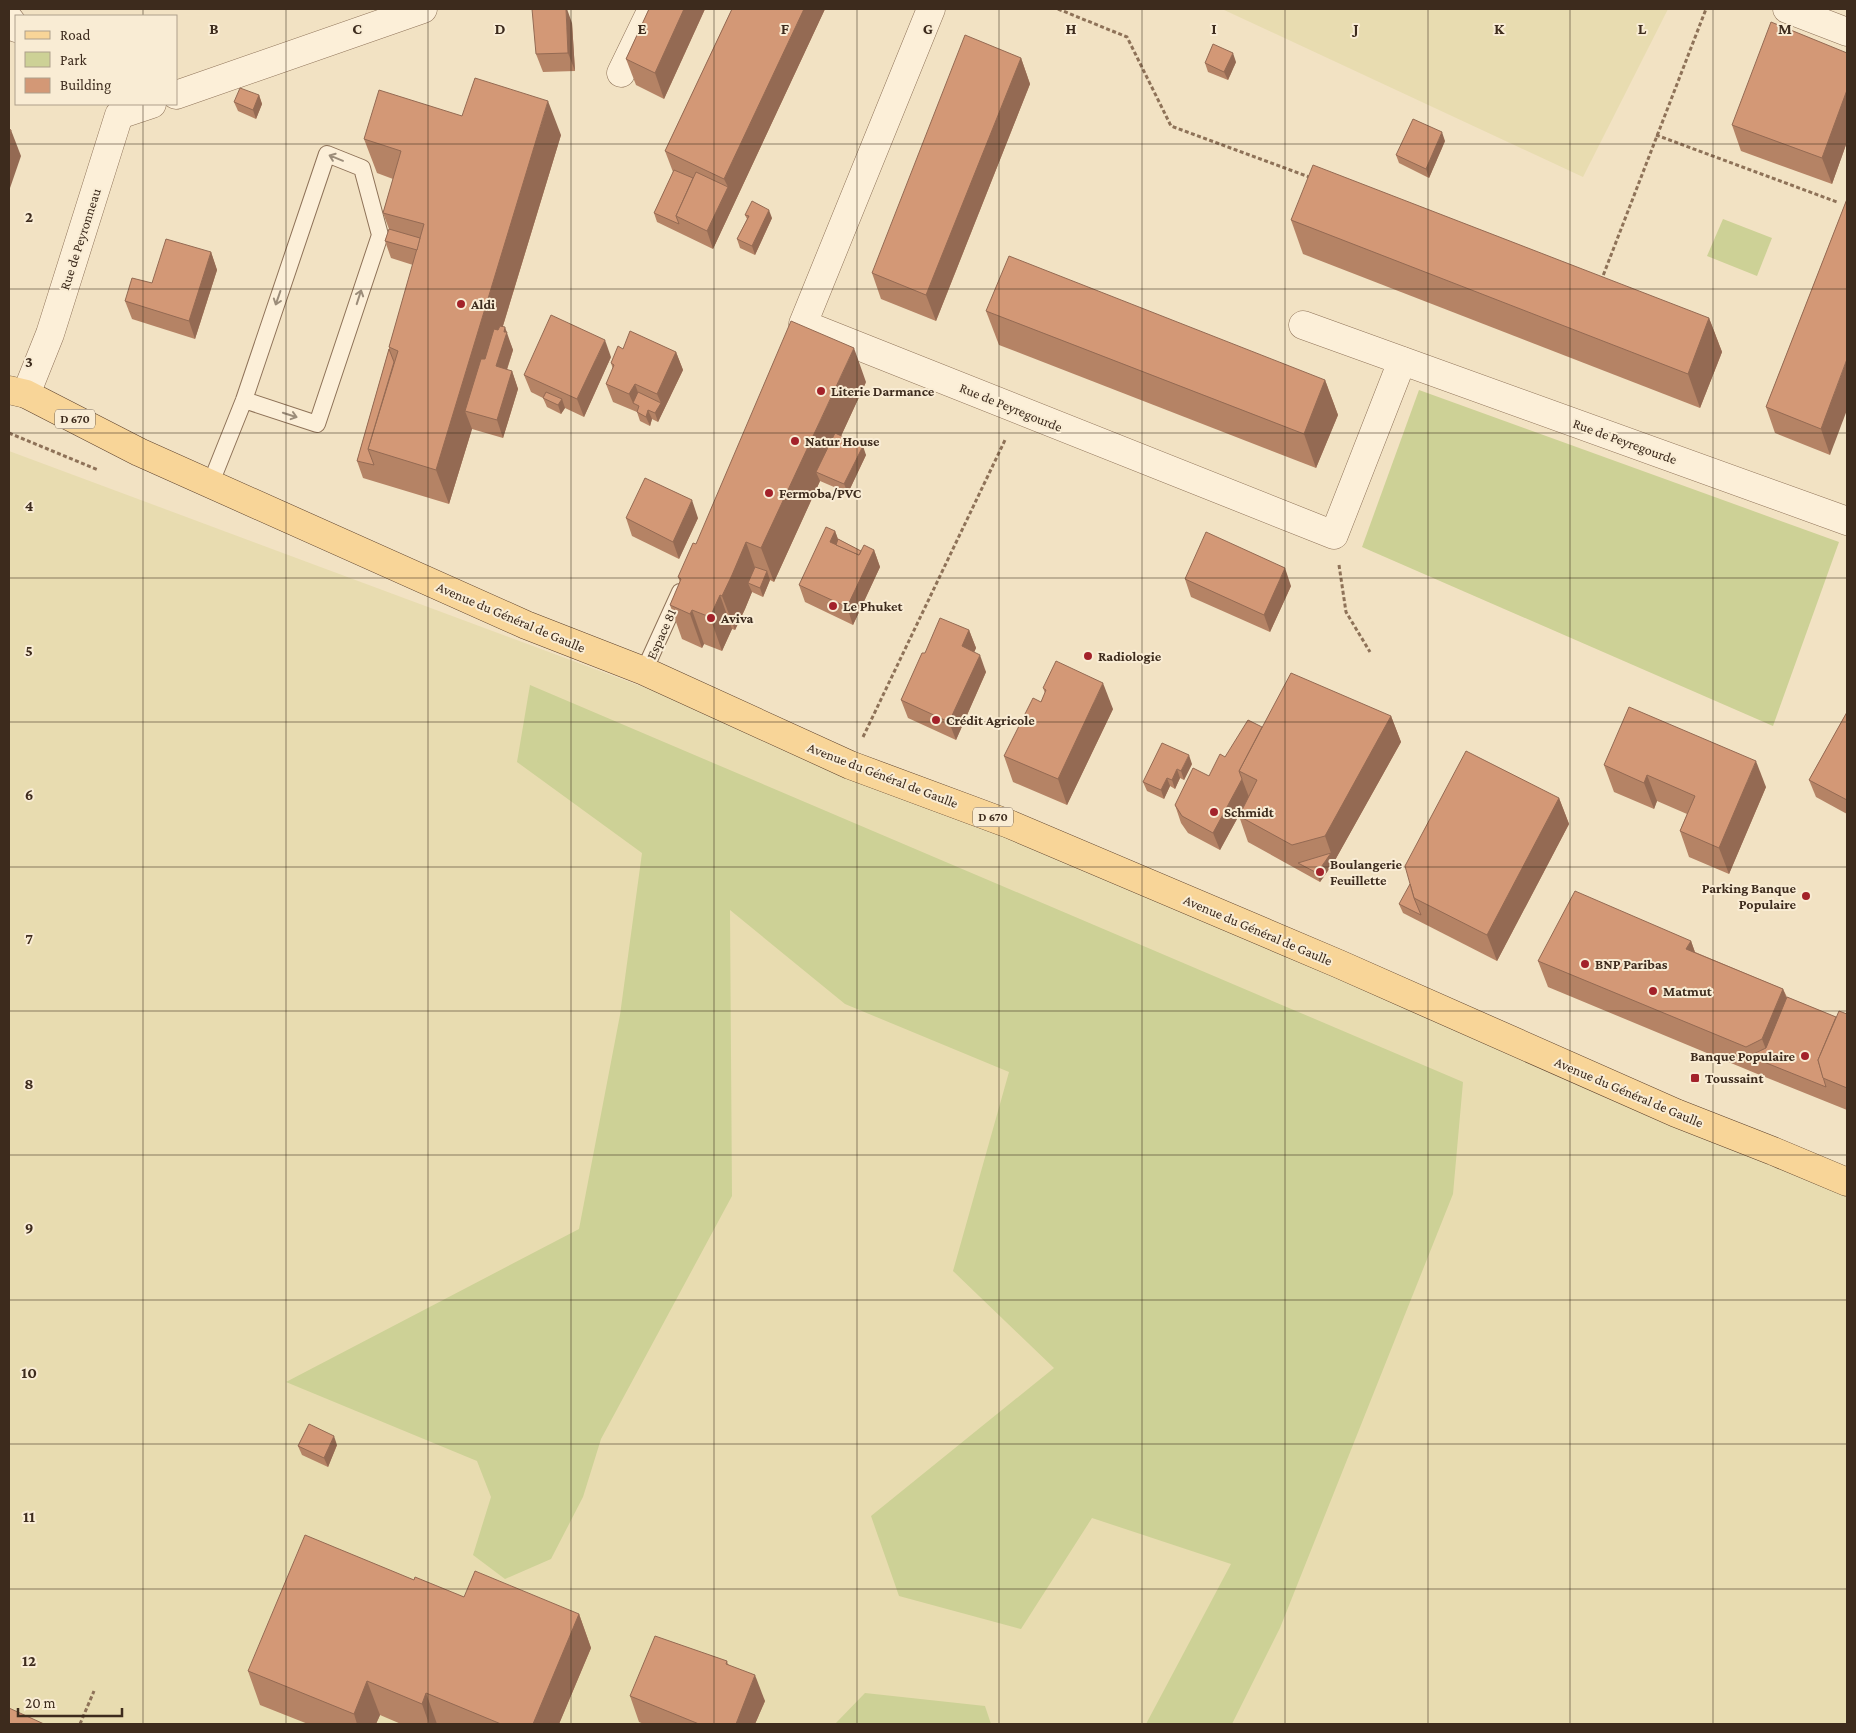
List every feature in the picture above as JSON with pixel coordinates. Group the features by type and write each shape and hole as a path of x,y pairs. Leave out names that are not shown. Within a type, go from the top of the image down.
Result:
{"main road":[{"name":"Avenue du Général de Gaulle","path":"18,392 210,485 526,625 644,671 850,765 1009,824 1339,964 1676,1113 1847,1182"}],"street":[{"path":"178,94 423,9"},
{"path":"621,73 652,9"},
{"name":"Rue de Peyregourde","path":"931,9 803,324 1334,535"},
{"path":"1787,9 1847,32"},
{"name":"Rue de Peyronneau","path":"18,392 50,334 110,110 145,105"},
{"name":"Rue de Peyregourde","path":"1303,325 1847,520"},
{"path":"1334,535 1402,361"}],"lane":[{"path":"210,485 244,400 327,154 362,168 380,235 317,424 244,400"},
{"name":"Espace 81","path":"644,671 688,574"}],"path":[{"path":"1058,9 1127,37 1171,126 1320,181"},
{"path":"1600,285 1656,135 1706,9"},
{"path":"1656,135 1837,202"},
{"path":"850,765 1019,410"},
{"path":"1334,535 1346,612 1370,652"},
{"path":"80,1724 94,1691"}],"shaded area":[{"path":"1222,9 1668,9 1583,177"},
{"path":"9,451 979,812 1847,1182 1847,1724 9,1724"}],"green space":[{"path":"1723,219 1772,238 1757,276 1707,256"},
{"path":"1419,390 1839,542 1773,726 1362,547"},
{"path":"530,685 1463,1082 1453,1194 1280,1628 1232,1724 1146,1724 1231,1564 1092,1518 1021,1629 899,1596 871,1516 1054,1368 953,1271 1009,1072 845,1004 730,910 732,1196 601,1439 583,1497 551,1559 505,1579 473,1555 491,1497 477,1461 286,1382 579,1229 620,1015 642,853 517,762"},
{"path":"865,1693 985,1706 991,1724 835,1724"}],"building":[{"path":"532,9 566,9 568,53 536,54"},
{"path":"649,9 684,9 655,73 626,59"},
{"path":"732,9 804,9 724,179 665,151"},
{"path":"1771,22 1847,53 1847,90 1822,158 1732,125"},
{"path":"965,35 1021,58 926,295 872,273"},
{"path":"1213,44 1233,53 1224,72 1205,63"},
{"path":"475,78 548,101 436,470 368,449 398,351 389,347 424,224 383,213 401,151 364,139 379,90 462,116"},
{"path":"240,88 259,95 253,110 234,102"},
{"path":"1413,119 1442,132 1426,169 1396,155"},
{"path":"1313,165 1709,318 1688,374 1291,220"},
{"path":"674,170 693,178 676,216 679,224 654,213"},
{"path":"696,172 728,187 707,231 676,216"},
{"path":"1847,199 1847,359 1821,429 1766,407"},
{"path":"752,201 769,210 752,246 737,239 749,216 745,215"},
{"path":"389,229 420,238 417,250 385,241"},
{"path":"166,239 211,252 189,321 125,301 132,278 152,283"},
{"path":"1009,256 1325,380 1304,434 986,311"},
{"path":"551,315 605,340 577,399 524,375"},
{"path":"791,321 854,348 761,548 746,542 722,596 720,595 710,617 692,610 690,614 670,605 681,579 678,577 693,543 696,544"},
{"path":"500,326 505,327 504,332 507,332 496,366 512,371 497,420 465,411 481,359 485,359 494,329 498,330"},
{"path":"630,331 676,352 657,394 635,384 629,394 606,384 614,365 611,363 618,346 623,349"},
{"path":"389,349 394,362 368,449 374,465 357,461"},
{"path":"546,392 562,399 558,405 543,398"},
{"path":"638,392 661,403 655,413 648,410 646,417 637,412 639,406 633,403"},
{"path":"835,433 863,446 844,484 816,472"},
{"path":"645,478 692,500 673,542 626,518"},
{"path":"826,527 835,531 830,542 859,555 864,545 874,550 847,607 799,585"},
{"path":"1206,532 1285,568 1264,615 1185,579"},
{"path":"838,539 861,551 859,555 836,545"},
{"path":"755,567 767,571 760,588 748,583"},
{"path":"940,618 969,630 962,646 980,655 949,722 901,700"},
{"path":"1056,661 1103,683 1058,779 1004,756 1033,698 1041,702 1046,690 1043,688"},
{"path":"1291,673 1391,716 1325,836 1292,845 1239,816 1257,780 1239,771"},
{"path":"1629,707 1756,761 1719,848 1680,831 1695,796 1647,775 1644,783 1604,765"},
{"path":"1847,712 1847,800 1809,780"},
{"path":"1248,720 1262,727 1239,771 1242,779 1213,833 1182,816 1175,805 1193,768 1209,776 1220,754 1225,757"},
{"path":"1162,743 1189,755 1181,771 1177,769 1172,780 1167,778 1161,790 1143,782"},
{"path":"1466,751 1559,798 1487,935 1414,898 1405,866"},
{"path":"1331,853 1317,873 1298,863"},
{"path":"1410,884 1414,898 1421,915 1399,904"},
{"path":"1575,891 1691,941 1686,949 1783,989 1762,1039 1746,1047 1538,961"},
{"path":"1787,997 1836,1017 1818,1060 1826,1087 1749,1056 1766,1048"},
{"path":"1839,1011 1847,1014 1847,1088 1823,1078 1818,1060"},
{"path":"309,1424 334,1436 324,1458 298,1446"},
{"path":"305,1535 414,1580 415,1577 464,1597 475,1571 579,1614 533,1724 501,1724 426,1693 422,1704 367,1681 354,1714 248,1671"},
{"path":"655,1636 727,1661 726,1664 755,1675 736,1724 699,1724 630,1696"},
{"path":"9,1708 44,1724 9,1724"}],"place":[{"name":"Aldi","path":"461,304"},
{"name":"Literie Darmance","path":"821,391"},
{"name":"Natur House","path":"795,441"},
{"name":"Fermoba/PVC","path":"769,493"},
{"name":"Le Phuket","path":"833,606"},
{"name":"Aviva","path":"711,618"},
{"name":"Radiologie","path":"1088,656"},
{"name":"Crédit Agricole","path":"936,720"},
{"name":"Schmidt","path":"1214,812"},
{"name":"Boulangerie Feuillette","path":"1320,872"},
{"name":"Parking Banque Populaire","path":"1806,896"},
{"name":"BNP Paribas","path":"1585,964"},
{"name":"Matmut","path":"1653,991"},
{"name":"Banque Populaire","path":"1805,1056"},
{"name":"Toussaint","path":"1695,1078"}]}
